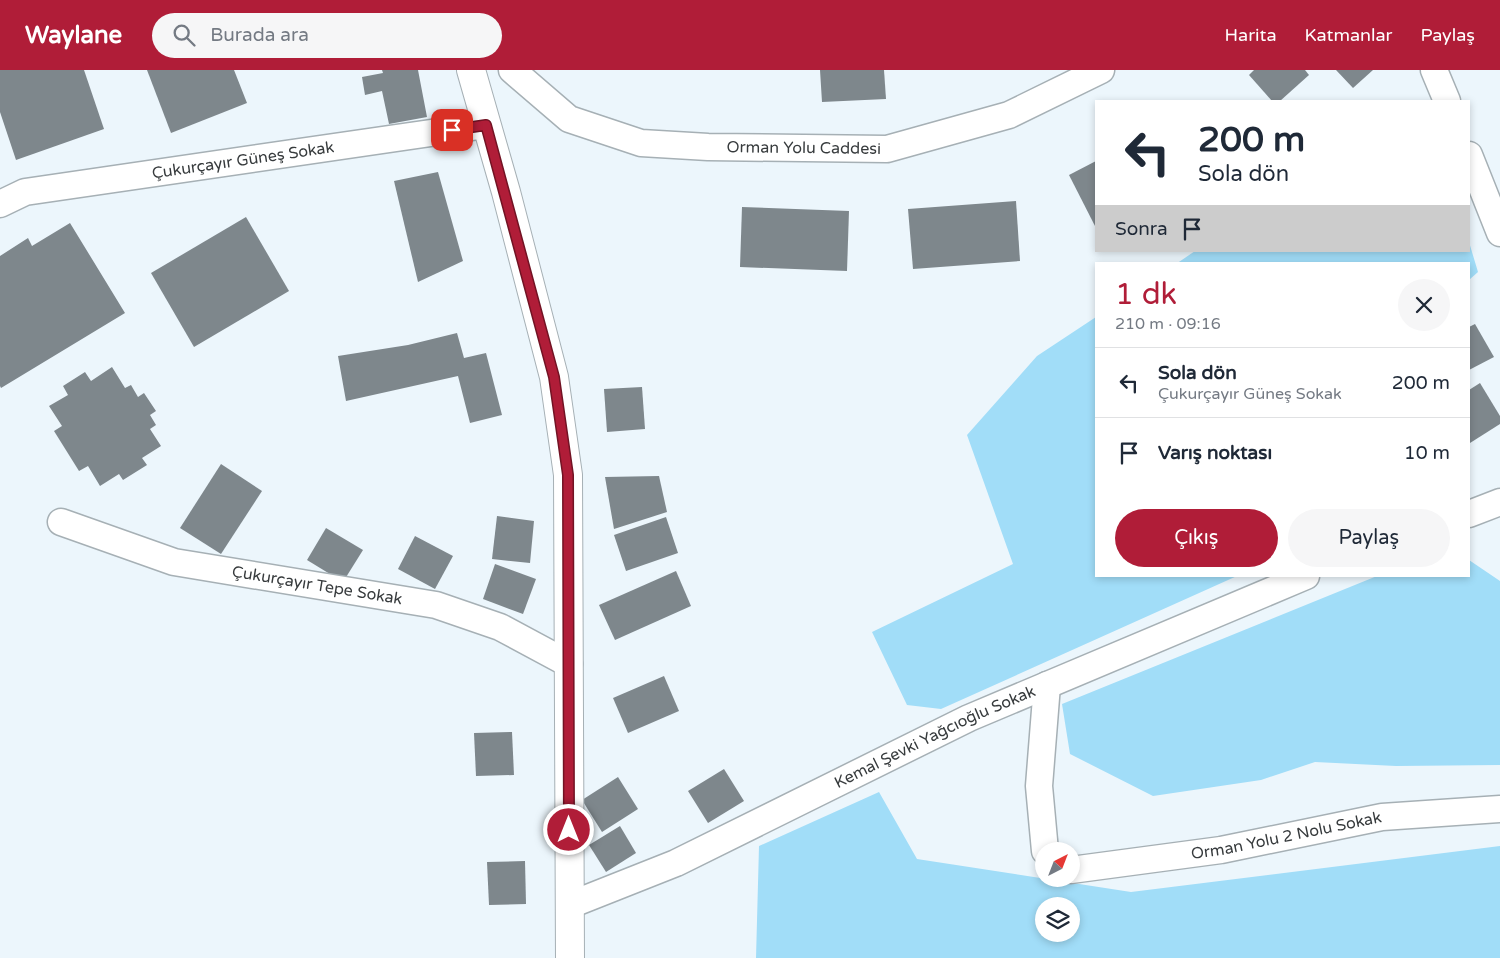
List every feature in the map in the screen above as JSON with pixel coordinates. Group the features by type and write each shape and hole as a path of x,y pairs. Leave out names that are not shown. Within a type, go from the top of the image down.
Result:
{"street":[{"path":"471,70 554,377 568,475 570,958"},
{"name":"Orman Yolu Caddesi","path":"512,70 569,120 641,142 708,147 888,149 1009,115 1101,70"},
{"path":"1434,70 1447,100"},
{"name":"Çukurçayır Güneş Sokak","path":"0,204 26,192 486,125"},
{"path":"1470,158 1500,233"},
{"path":"1470,514 1500,502"},
{"name":"Çukurçayır Tepe Sokak","path":"61,522 174,562 436,605 500,627 568,664"},
{"name":"Kemal Şevki Yağcıoğlu Sokak","path":"570,905 676,863 969,718 1304,577"},
{"path":"1044,842 1039,786 1047,685"},
{"name":"Orman Yolu 2 Nolu Sokak","path":"1080,869 1221,850 1382,817 1500,809"}],"shaded area":[{"path":"1470,245 1478,272 1470,279 1470,262 1179,262 1194,252 1470,252"},
{"path":"1095,318 1095,577 1235,577 941,709 907,705 872,632 1013,564 967,435 1037,356"},
{"path":"1470,561 1500,581 1500,765 1396,766 1315,762 1261,780 1153,796 1070,754 1062,704 1375,577 1470,577"},
{"path":"879,792 917,859 1035,877 1035,888 1080,888 1080,884 1131,892 1500,846 1500,958 756,958 759,846"}],"building":[{"path":"0,70 84,70 104,129 16,160 0,112"},
{"path":"147,70 234,70 247,103 171,133"},
{"path":"382,70 418,70 427,117 389,124 382,91 365,95 362,77 383,73"},
{"path":"820,70 884,70 886,99 822,102"},
{"path":"1254,70 1305,70 1309,75 1281,100 1271,100 1249,75"},
{"path":"1336,70 1373,70 1353,88"},
{"path":"1095,162 1095,226 1069,175"},
{"path":"438,172 463,261 418,282 394,181"},
{"path":"1016,201 1020,261 913,269 908,209"},
{"path":"742,207 849,211 847,271 740,267"},
{"path":"246,217 289,291 194,347 151,273"},
{"path":"70,223 125,313 1,388 0,256 28,238 32,246"},
{"path":"1475,324 1494,357 1470,369 1470,326"},
{"path":"457,333 464,358 486,353 502,415 470,423 458,376 346,401 338,356 408,345"},
{"path":"112,367 125,388 131,385 138,397 144,393 156,411 150,415 156,425 150,429 161,446 142,458 147,465 123,480 119,474 100,486 88,466 79,471 54,431 62,426 49,406 68,395 63,386 85,372 91,381"},
{"path":"1480,383 1500,416 1500,424 1470,443 1470,389"},
{"path":"642,387 645,429 607,432 604,389"},
{"path":"221,464 262,491 221,554 180,528"},
{"path":"659,476 667,512 614,529 605,477"},
{"path":"497,516 534,521 530,563 492,559"},
{"path":"666,517 678,553 626,571 614,535"},
{"path":"326,528 363,550 343,582 307,560"},
{"path":"415,536 453,556 435,589 398,569"},
{"path":"495,564 536,579 523,614 483,599"},
{"path":"676,571 691,606 615,640 599,605"},
{"path":"664,676 679,711 628,733 613,698"},
{"path":"512,732 514,775 476,776 474,733"},
{"path":"724,769 744,801 708,823 688,791"},
{"path":"618,777 638,809 602,832 582,800"},
{"path":"620,826 636,853 606,872 589,845"},
{"path":"525,861 526,904 489,905 487,862"}],"route":[{"path":"452,130 486,125 554,377 568,475 569,830"}]}
